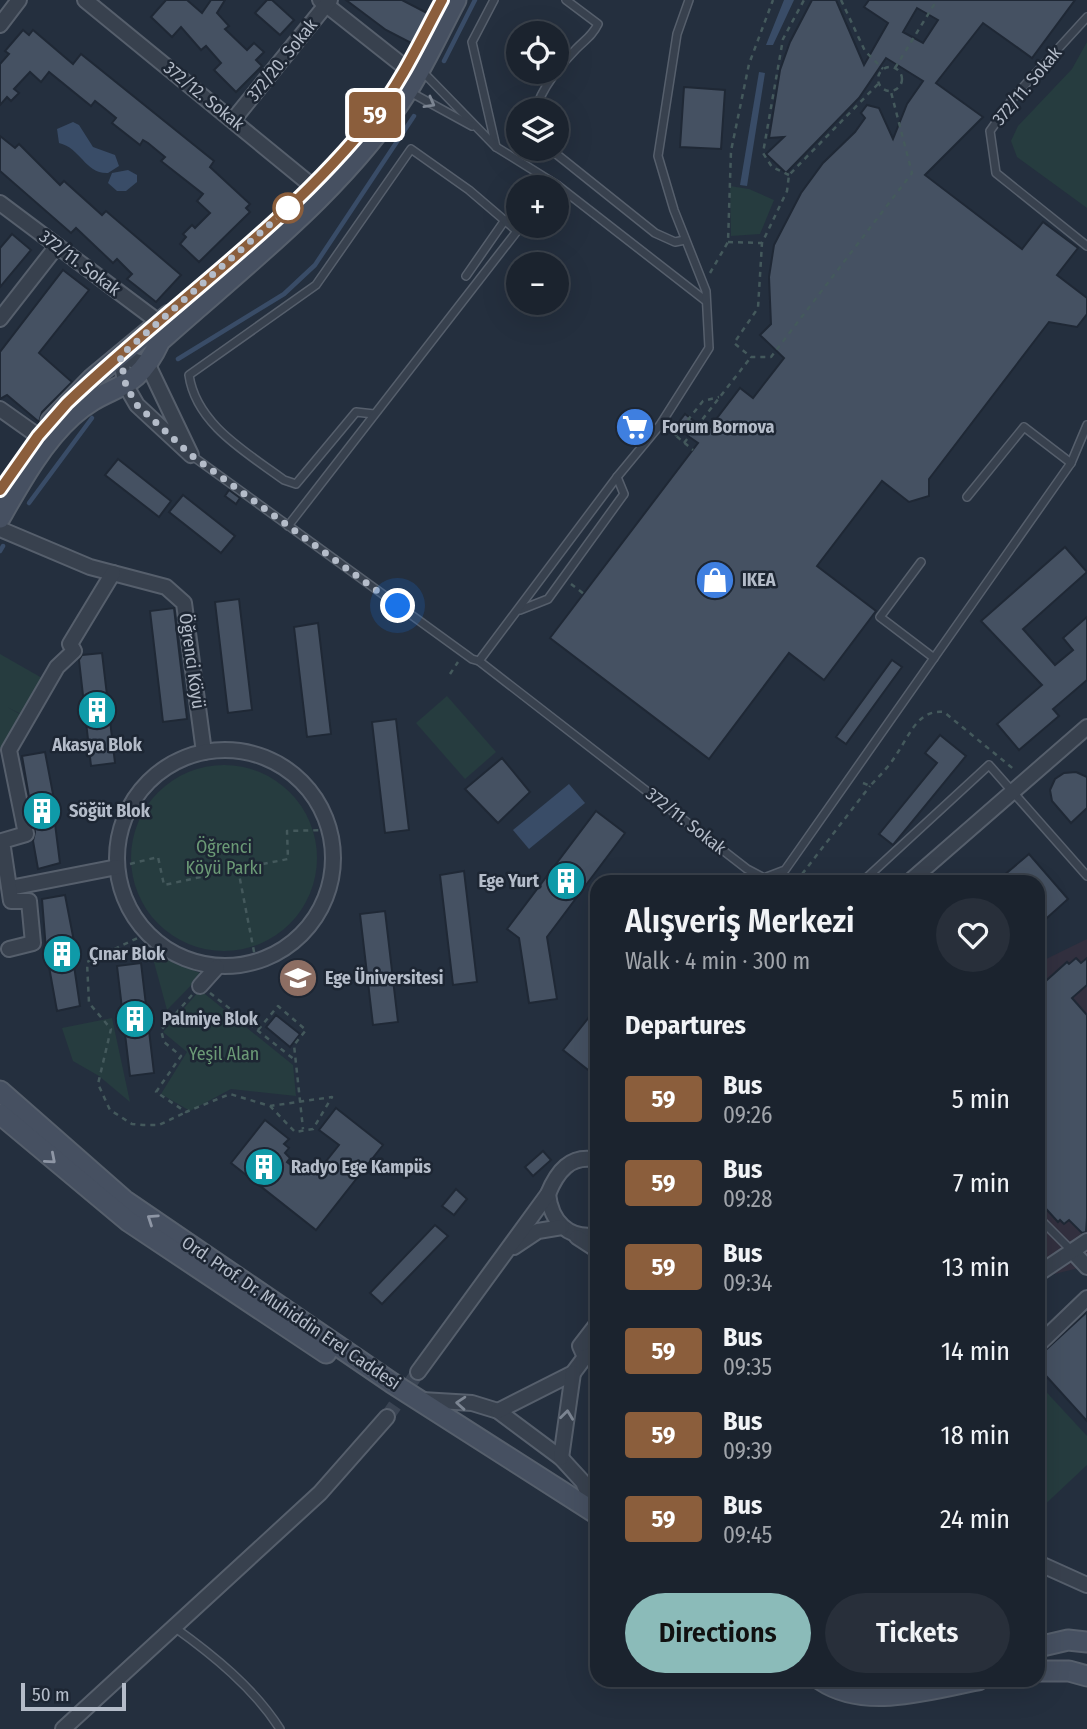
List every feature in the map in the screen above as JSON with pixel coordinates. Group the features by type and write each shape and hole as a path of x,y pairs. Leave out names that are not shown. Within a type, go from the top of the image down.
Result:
{"main road":[{"path":"0,490 43,440 72,415 100,396 126,386 148,365 160,341 376,134 408,90 413,68 442,0"},
{"path":"0,517 67,403 317,190 413,68 456,0"},
{"name":"Ord. Prof. Dr. Muhiddin Erel Caddesi","path":"0,1091 124,1200 422,1400 590,1508"},
{"name":"Ord. Prof. Dr. Muhiddin Erel Caddesi","path":"0,1114 81,1185 128,1220 590,1525"},
{"path":"1045,1646 1082,1641 1082,1673 1045,1671"},
{"path":"831,1687 859,1696 904,1693 938,1687"}],"street":[{"path":"0,25 19,0"},
{"name":"372/12. Sokak","path":"85,0 234,119 317,190"},
{"path":"325,2 413,68"},
{"name":"372/20. Sokak","path":"234,119 325,2"},
{"name":"372/11. Sokak","path":"0,203 160,323"},
{"path":"0,319 57,246"},
{"path":"120,356 148,365"},
{"name":"372/11. Sokak","path":"120,356 126,386 137,405 191,455"},
{"name":"372/11. Sokak","path":"148,365 191,455"},
{"path":"0,409 43,440"},
{"name":"Öğrenci Köyü","path":"0,529 90,567 166,587 184,604 204,752"},
{"path":"9,949 33,943 29,901 11,901 2,841 26,834 9,750 57,667 74,650 70,644 113,573"},
{"path":"917,875 1087,727"},
{"path":"231,750 258,755 282,766 303,784 319,805 329,830 333,863 326,896 310,925 286,947 256,962 217,967 191,961 167,950 146,934 131,914 121,891 117,867 119,836 130,806 158,775 175,763 204,752 231,750"},
{"path":"10,888 117,867"},
{"path":"200,986 217,967"},
{"path":"418,1372 548,1194 555,1176 590,1153"},
{"path":"576,1161 590,1160"},
{"path":"548,1194 553,1217 567,1231 590,1246"},
{"path":"506,1252 538,1231 590,1234"},
{"path":"1045,1270 1087,1241"},
{"path":"1073,1252 1087,1268"},
{"path":"1045,1338 1087,1298"},
{"path":"590,1333 580,1346 590,1354"},
{"path":"499,1411 573,1373 590,1356"},
{"path":"562,1458 573,1373"},
{"path":"422,1400 472,1403 499,1411 562,1458 583,1482 590,1498"},
{"path":"63,1729 320,1493 387,1417"},
{"path":"1045,1566 1087,1585"}],"lane":[{"path":"494,0 472,42 496,147"},
{"path":"543,98 558,73 578,47 592,37 598,24 566,0"},
{"path":"479,661 617,477 660,425 709,348 703,284 685,240 658,156 677,34 689,0"},
{"name":"372/11. Sokak","path":"1087,17 1014,97 990,131 996,173 1087,246"},
{"path":"413,68 496,147 537,175"},
{"path":"408,90 472,126"},
{"path":"374,414 356,412 307,475 296,484 284,480 217,429 192,395 189,375 316,285 411,149 505,220 466,275"},
{"path":"565,161 655,233 675,242 685,240"},
{"path":"569,198 706,301"},
{"path":"288,526 511,238"},
{"name":"372/11. Sokak","path":"772,875 785,870 1071,463 1087,425"},
{"path":"967,497 1024,427 1071,463"},
{"name":"372/11. Sokak","path":"191,455 465,654 479,661 747,869 758,875"},
{"path":"518,611 548,598 624,494 617,477"},
{"path":"921,562 880,617 934,658"},
{"path":"870,875 989,765 1087,876"},
{"path":"1045,1224 1073,1252"},
{"path":"174,1626 205,1649 245,1686 267,1708 280,1729"}],"path":[{"path":"703,284 728,242 731,151 749,64 773,0"},
{"path":"789,175 772,167 763,153 783,39 804,0"},
{"path":"841,0 864,51 883,69 895,68 901,73 903,81 899,89 891,92 883,90 878,83 878,76 883,69"},
{"path":"895,68 937,0"},
{"path":"878,83 789,175 786,191 762,243 758,308 734,343 751,357 771,358 912,173 891,92"},
{"path":"728,242 762,243"},
{"path":"684,443 751,357"},
{"path":"675,436 703,401 719,397"},
{"path":"666,428 693,450"},
{"path":"569,582 584,594"},
{"path":"450,674 465,654"},
{"path":"801,875 889,765 920,719 933,711 944,712 1026,779"},
{"path":"863,783 870,786"},
{"path":"117,867 158,857 164,885 288,859 287,831 329,830"},
{"path":"238,869 256,962"},
{"path":"146,934 88,962 89,1003 111,1029 98,1084 110,1110 132,1124 159,1125 230,1094 270,1106 332,1097 313,1129 295,1132 270,1106"},
{"path":"186,1112 156,1091 181,1056 164,1042 161,1030 200,986 295,1060"},
{"path":"257,1030 278,1006 306,1030 294,1045 303,1129"}],"shaded area":[{"path":"1087,939 1087,1266 1045,1276 1045,960"}],"green space":[{"path":"1087,42 1087,208 1017,157 1011,141 1018,126 1072,69"},
{"path":"730,186 749,189 774,200 760,234 731,236"},
{"path":"0,654 49,682 29,718 7,707 25,717 3,753 0,751"},
{"path":"447,696 496,752 465,779 416,723"},
{"name":"Öğrenci Köyü Parkı","path":"224,765 259,772 290,792 310,823 317,858 310,893 290,924 259,944 224,951 189,944 158,924 138,893 131,858 138,823 158,792 189,772"},
{"path":"151,951 202,974 167,1010"},
{"name":"Yeşil Alan","path":"200,990 293,1065 296,1096 231,1089 190,1111 161,1094 187,1052 163,1032"},
{"path":"112,1018 130,1102 99,1076 73,1061 62,1028"},
{"path":"1045,1391 1087,1436 1087,1465 1045,1504"}],"water":[{"path":"784,0 794,0 773,45 766,45"},
{"path":"759,72 765,73 747,186 740,185"},
{"path":"73,122 79,125 93,147 115,155 119,166 108,173 100,172 88,165 73,150 59,143 57,129"},
{"path":"128,170 137,175 137,182 126,191 117,191 108,183 112,173"},
{"path":"569,784 585,803 529,849 513,830"}],"building":[{"path":"166,0 187,0 202,13 211,0 225,0 217,13 229,26 225,29 247,50 254,43 264,52 256,60 262,66 236,92 214,70 221,63 206,46 201,50 181,27 172,37 151,17"},
{"path":"267,0 272,0 294,20 280,35 255,13"},
{"path":"346,0 402,0 429,14 413,44 386,30"},
{"path":"812,0 836,0 864,65 888,23 864,7 869,0 1075,0 1032,58 983,23 936,83 983,117 925,175 1022,249 1043,222 1078,248 1057,275 1087,298 1087,314 1077,327 1049,322 929,479 929,496 909,502 882,481 817,566 876,611 824,680 789,653 709,759 550,638 698,443 675,427 685,414 707,431 740,388 753,398 784,358 760,335 771,324 769,277 774,245 801,193 823,163 855,132 865,118 861,113 867,105 879,108 893,139 907,104 923,81 886,58 859,98 786,173 766,154 784,137 769,138 780,70 790,42","holes":["917,8 938,20 923,43 903,32"]},
{"path":"23,30 29,35 33,30 73,64 81,54 214,161 210,167 250,204 246,208 250,212 199,262 180,244 186,237 183,234 192,225 195,228 210,213 197,201 203,194 161,161 165,157 148,143 143,140 140,145 112,123 116,118 104,108 95,101 91,106 49,72 41,82 30,72 14,89 19,93 11,101 7,97 0,105 0,64 9,54 5,51"},
{"path":"684,87 725,90 721,149 680,147"},
{"path":"0,136 15,148 19,144 60,185 64,181 102,215 106,211 181,275 156,302 127,279 132,274 117,259 113,263 76,228 71,233 0,171"},
{"path":"12,234 31,250 0,287 0,248"},
{"path":"63,270 89,290 39,353 72,382 42,412 39,422 7,395 0,399 0,352"},
{"path":"118,459 171,501 159,517 105,475"},
{"path":"229,490 240,498 236,504 225,496"},
{"path":"183,495 235,536 221,553 169,512"},
{"path":"1065,547 1087,572 1023,629 1055,665 1073,650 1063,638 1087,617 1087,680 1053,709 1059,716 1019,750 997,724 1042,685 981,621"},
{"path":"239,599 252,710 228,713 215,602"},
{"path":"174,608 187,719 163,722 150,611"},
{"path":"318,623 331,734 307,737 294,627"},
{"name":"Akasya Blok","path":"102,653 115,763 91,766 79,660 82,655"},
{"path":"892,660 902,667 846,744 836,737"},
{"path":"396,719 409,830 385,833 372,722"},
{"path":"940,735 966,756 893,845 879,834 937,763 925,753"},
{"name":"Söğüt Blok","path":"45,752 57,815 54,816 60,863 38,869 33,841 35,832 22,756"},
{"path":"502,758 530,792 498,823 465,789"},
{"path":"1076,772 1087,777 1087,808 1071,823 1052,801 1050,790 1055,779 1064,773"},
{"name":"Ege Yurt","path":"596,811 625,833 594,875 590,875 590,880 547,937 557,999 529,1003 519,938 507,929"},
{"path":"1029,854 1068,899 1045,920 1045,875 1004,875"},
{"path":"464,871 477,982 453,985 440,875"},
{"name":"Çınar Blok","path":"65,895 77,957 73,959 80,1006 57,1011 46,950 42,899"},
{"path":"385,911 398,1022 373,1025 360,914"},
{"path":"1076,958 1081,963 1087,958 1087,985 1072,998 1087,1015 1087,1218 1086,1232 1082,1233 1069,1220 1064,1224 1060,1220 1058,1222 1045,1208 1045,982 1067,962 1069,964"},
{"name":"Palmiye Blok","path":"141,963 154,1073 130,1076 117,966"},
{"path":"276,1015 300,1034 290,1047 266,1027"},
{"path":"590,1016 590,1071 563,1050"},
{"name":"Radyo Ege Kampüs","path":"336,1108 383,1145 316,1230 231,1163 265,1120 289,1139 284,1144 289,1148 285,1153 290,1158 287,1162 300,1172 319,1170 339,1145 319,1130"},
{"path":"543,1151 551,1160 533,1176 525,1167"},
{"path":"456,1189 467,1199 454,1215 442,1206"},
{"path":"435,1225 448,1236 382,1304 370,1293"},
{"path":"1087,1312 1087,1421 1045,1375 1045,1351"}],"waterway":[{"path":"444,61 475,0"},
{"path":"178,359 284,294 315,265 414,116"},
{"path":"29,503 92,418"},
{"path":"0,551 3,546"}],"tunnel":[{"path":"387,1417 418,1372"}],"bus line":[{"name":"59","path":"0,490 38,436 67,403 321,177 376,114 406,68 442,0"}],"place":[{"name":"Forum Bornova","path":"635,427"},
{"name":"IKEA","path":"715,580"},
{"name":"Akasya Blok","path":"97,710"},
{"name":"Söğüt Blok","path":"42,811"},
{"name":"Ege Yurt","path":"566,881"},
{"name":"Çınar Blok","path":"62,954"},
{"name":"Ege Üniversitesi","path":"298,978"},
{"name":"Palmiye Blok","path":"135,1019"},
{"name":"Radyo Ege Kampüs","path":"264,1167"}],"route":[{"path":"288,208 293,204 120,356 126,386 137,405 191,455 398,606"}]}
